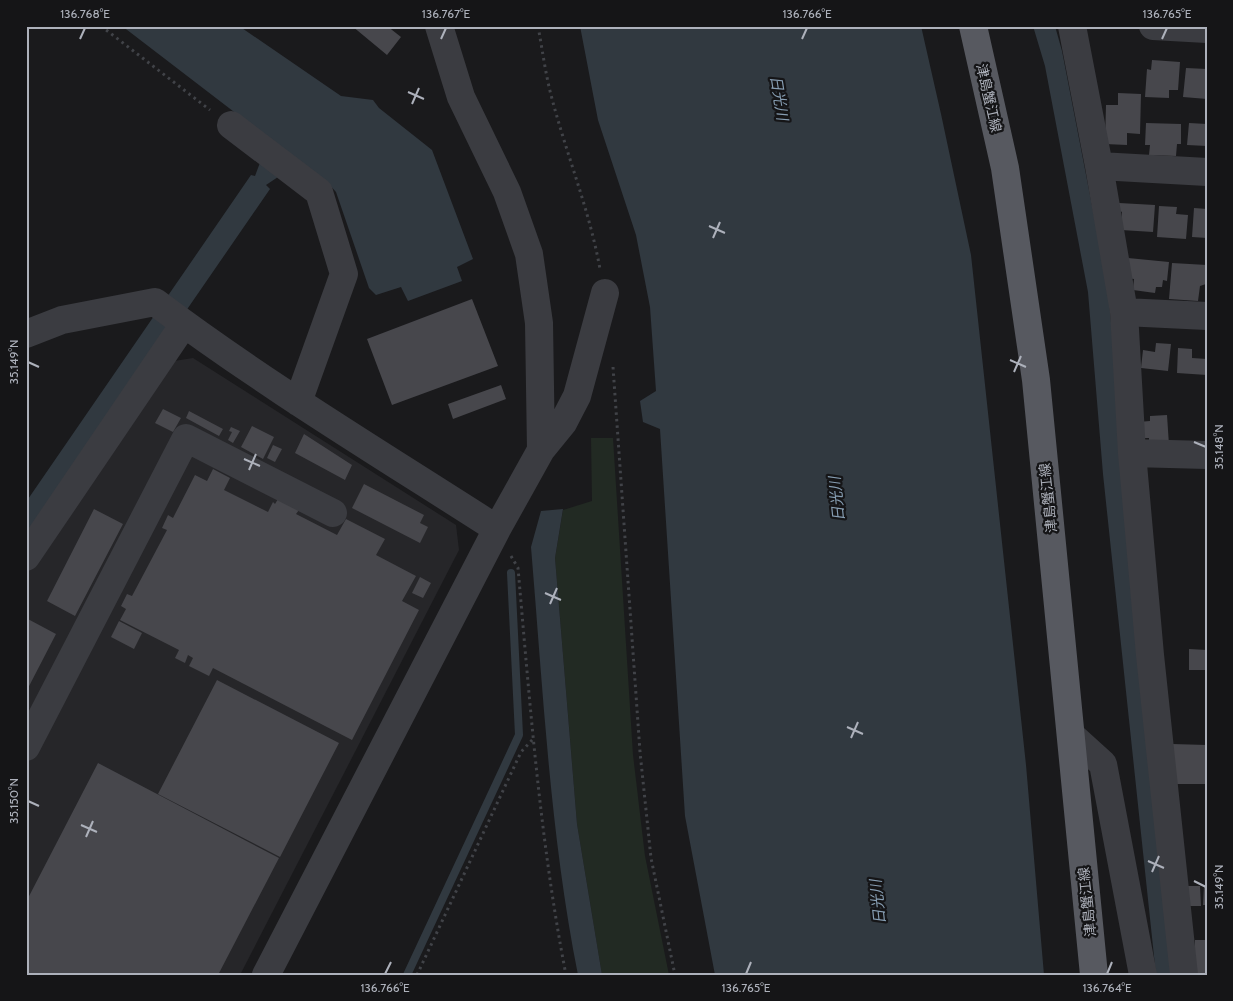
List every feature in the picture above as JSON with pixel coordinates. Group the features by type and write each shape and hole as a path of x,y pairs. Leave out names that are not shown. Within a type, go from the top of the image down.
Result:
{"main road":[{"name":"津島蟹江線","path":"973,26 1005,168 1036,380 1094,975"}],"street":[{"path":"439,26 461,97 507,192 529,254 539,322 541,450"},
{"path":"1072,26 1099,166 1124,312 1132,453 1150,655 1184,975"},
{"path":"1153,26 1207,29"},
{"path":"231,125 319,192 344,274 298,402"},
{"path":"1099,166 1207,172"},
{"path":"266,975 497,529 541,450 563,423 577,396 605,293"},
{"path":"26,334 62,320 155,302 182,323 298,402 497,529"},
{"path":"1124,312 1207,316"},
{"path":"26,557 182,323"},
{"path":"26,747 186,438 333,513"},
{"path":"1132,453 1207,454"},
{"path":"1071,735 1103,764 1142,975"}],"path":[{"path":"101,26 231,125"},
{"path":"538,26 550,90 578,189 594,235 605,293"},
{"path":"613,366 640,752 651,858 674,975"},
{"path":"497,529 518,568 533,739 547,859 566,975"},
{"path":"416,975 521,752 533,739"}],"shaded area":[{"path":"193,358 456,525 459,550 240,975 26,975 26,570 168,362"},
{"path":"591,438 613,438 633,755 645,856 669,975 602,975 577,824 555,558 563,510 592,501"}],"water":[{"path":"122,26 239,26 341,96 373,100 379,108 432,150 473,259 457,267 462,281 408,301 401,287 376,295 369,288 336,192 327,182 278,177 266,185 270,189 26,543 26,502 251,175 255,176 261,160 272,141"},
{"name":"日光川","path":"580,26 921,26 971,255 1026,765 1044,975 715,975 685,816 660,429 643,422 640,401 656,391 650,307 636,235 598,120"},
{"path":"1033,26 1055,26 1062,51 1108,288 1124,473 1174,975 1156,975 1103,474 1088,292 1045,66"},
{"path":"563,509 555,558 577,824 602,975 578,975 568,922 548,762 531,547 541,511"}],"building":[{"path":"352,26 387,26 401,37 387,55"},
{"path":"1152,60 1180,62 1178,90 1169,90 1169,98 1145,97 1147,69 1151,70"},
{"path":"1186,68 1207,69 1207,99 1183,97"},
{"path":"1118,93 1141,94 1140,134 1127,133 1127,145 1105,144 1106,105 1118,105"},
{"path":"1146,123 1181,124 1181,144 1177,144 1176,156 1149,155 1150,145 1145,145"},
{"path":"1189,123 1207,124 1207,146 1187,145"},
{"path":"1119,203 1155,205 1153,232 1121,230 1122,212 1118,210"},
{"path":"1159,206 1177,207 1176,214 1188,215 1186,239 1157,237"},
{"path":"1194,208 1207,209 1207,238 1192,237"},
{"path":"1128,258 1169,262 1167,281 1163,280 1162,287 1156,287 1155,293 1133,290 1134,279 1126,278"},
{"path":"1172,263 1207,265 1206,284 1200,286 1198,301 1169,299"},
{"path":"472,299 498,366 392,405 367,339"},
{"path":"1156,343 1171,344 1168,371 1141,368 1143,350 1155,352"},
{"path":"1178,348 1192,349 1192,358 1207,359 1207,375 1177,373"},
{"path":"501,385 506,399 453,419 448,404"},
{"path":"163,409 181,418 173,432 155,423"},
{"path":"189,411 223,429 219,436 186,418"},
{"path":"1167,415 1169,445 1149,446 1149,438 1139,438 1138,422 1150,421 1150,416"},
{"path":"252,426 274,437 263,459 241,447"},
{"path":"231,427 240,431 233,443 228,440 232,432 229,431"},
{"path":"304,434 352,465 345,480 295,453"},
{"path":"273,445 282,449 275,462 267,458"},
{"path":"213,469 230,478 224,490 268,512 273,502 275,504 278,499 299,510 296,514 337,535 346,519 385,539 376,555 416,576 402,601 419,610 352,740 213,668 209,676 189,666 193,658 188,655 185,663 175,658 179,650 120,620 126,609 121,606 127,594 132,596 167,530 162,528 168,515 173,518 195,475 207,481"},
{"path":"364,484 424,515 420,523 428,527 420,543 352,508"},
{"path":"94,509 123,524 75,616 47,601"},
{"path":"420,577 431,583 423,598 412,593"},
{"path":"26,618 56,634 26,692"},
{"path":"119,621 142,633 134,649 111,637"},
{"path":"1189,649 1207,650 1207,670 1189,670"},
{"path":"217,680 339,743 280,857 158,794"},
{"path":"1172,744 1207,745 1207,784 1171,784"},
{"path":"98,763 279,858 218,975 26,975 26,902"},
{"path":"1182,886 1200,886 1201,906 1183,906"},
{"path":"1204,886 1207,886 1207,905 1203,905"},
{"path":"1195,940 1207,940 1207,974 1195,974"}],"waterway":[{"path":"407,975 519,735 511,573"}]}
